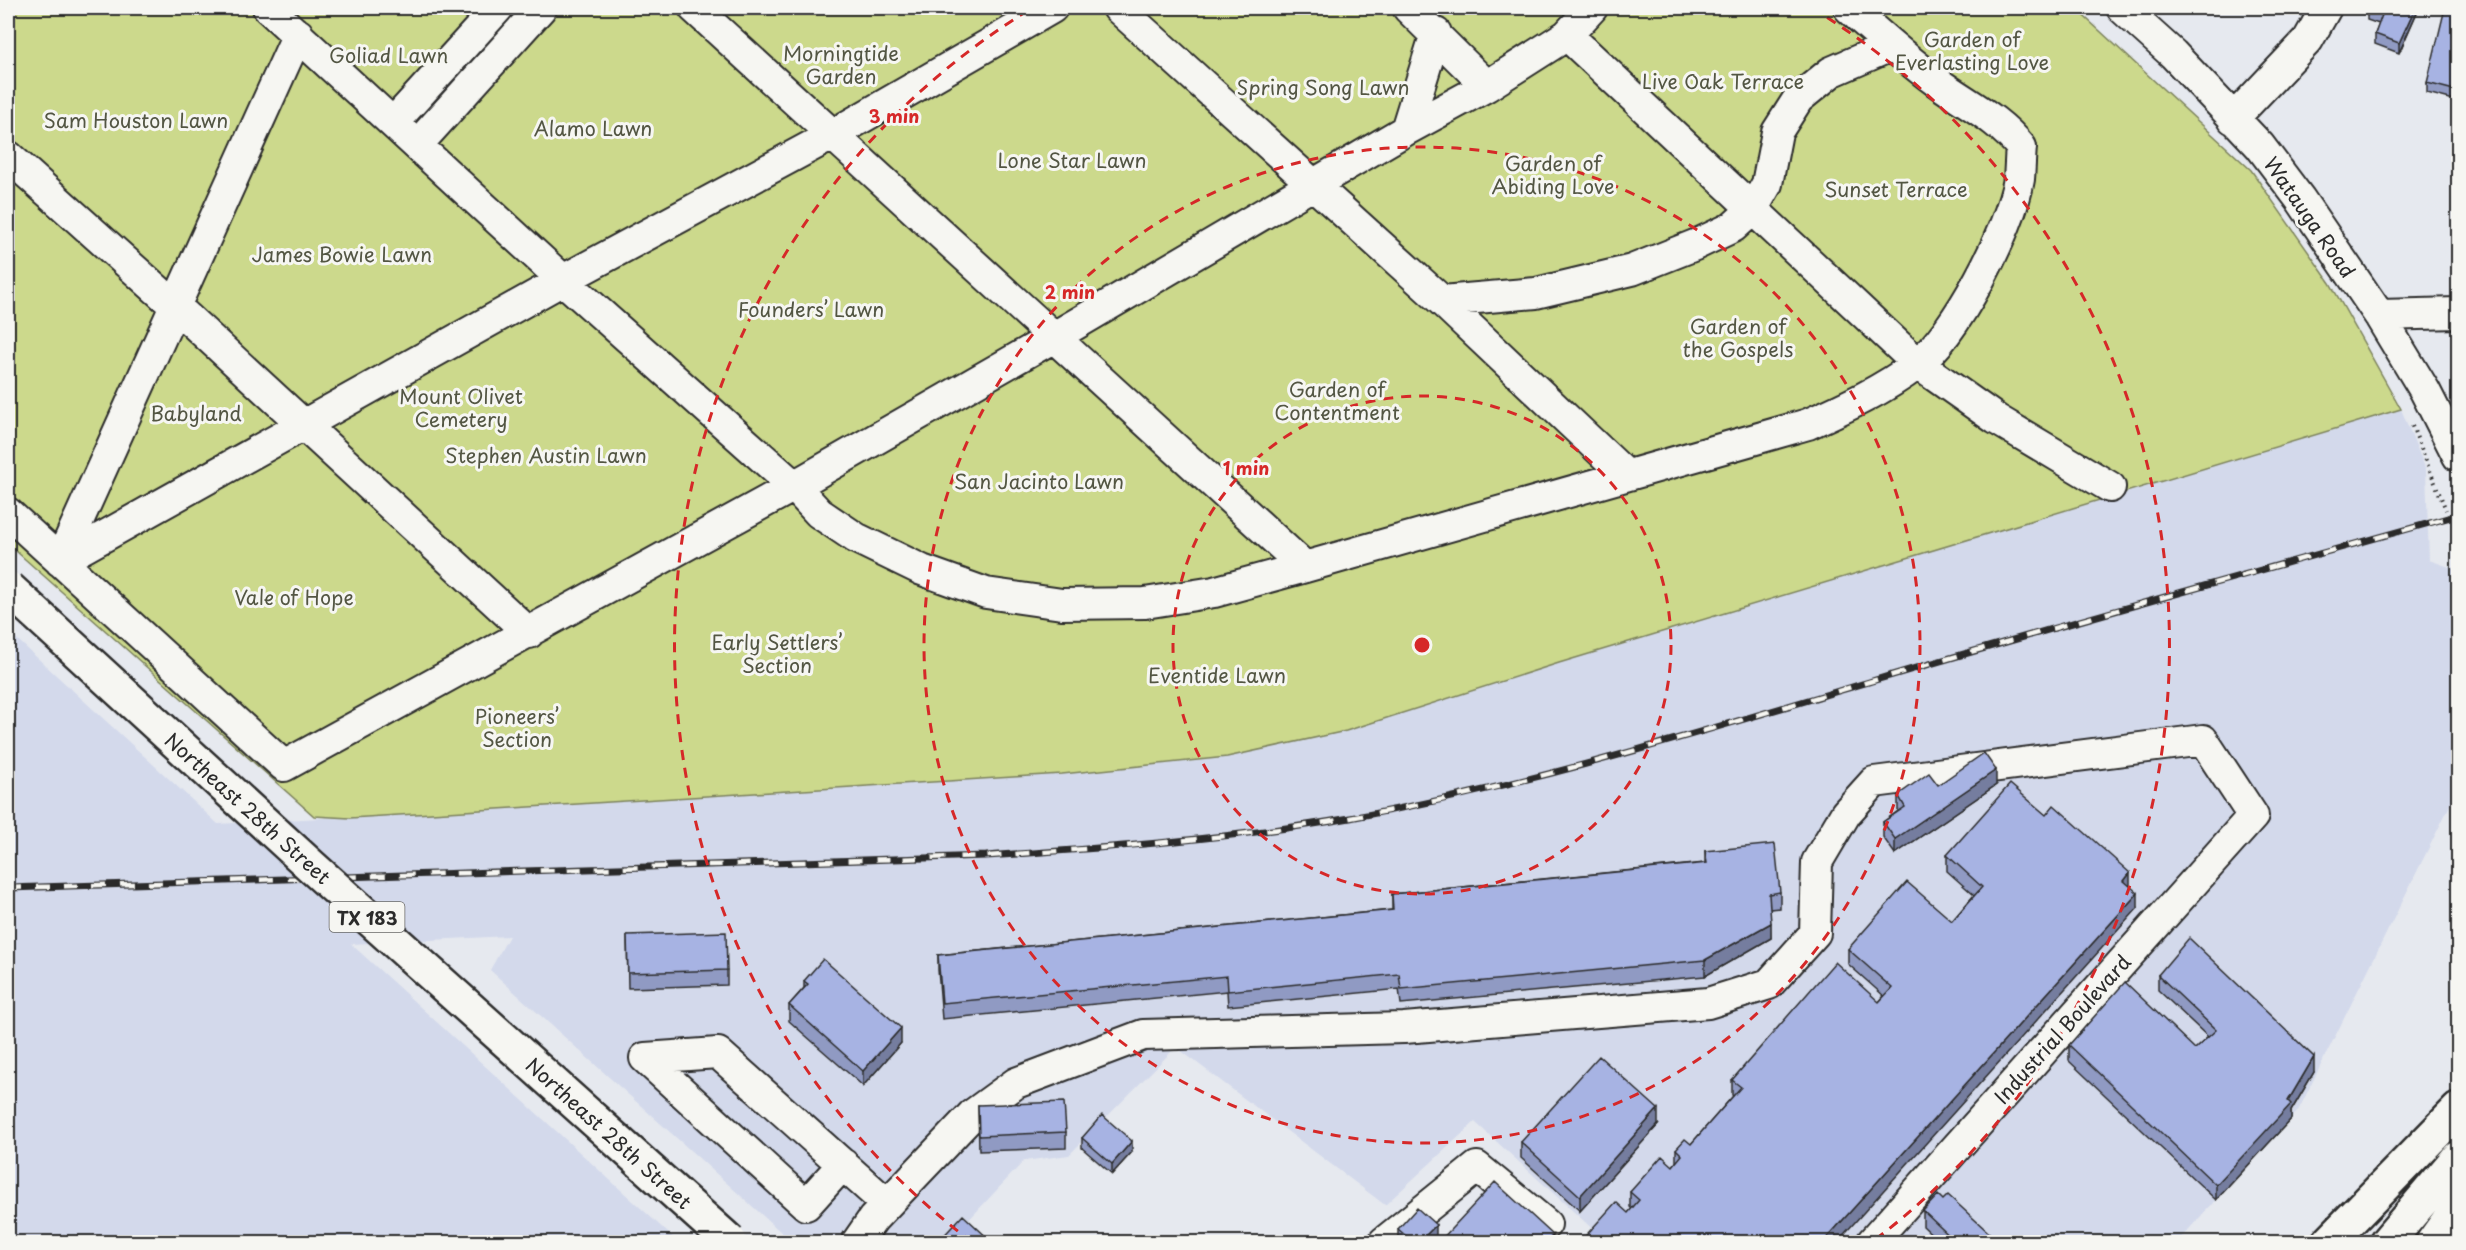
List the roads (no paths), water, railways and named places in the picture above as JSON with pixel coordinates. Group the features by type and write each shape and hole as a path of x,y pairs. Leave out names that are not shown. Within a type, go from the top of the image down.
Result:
{"main road":[{"name":"Northeast 28th Street","path":"8,588 311,866 730,1242"},
{"path":"2329,1242 2458,1110"},
{"path":"2387,1242 2458,1158"},
{"path":"2433,1242 2458,1207"}],"street":[{"path":"268,8 563,280 794,486 819,513 856,538 922,570 986,593 1062,604 1145,603 1214,592 1305,567 1808,424 1867,397 1918,364 1951,327 1976,285 2001,233 2019,180 2021,147 2008,131 1981,110 1939,84 1891,46 1849,8"},
{"path":"393,123 498,8"},
{"path":"417,145 541,8"},
{"path":"694,8 1305,567"},
{"path":"60,561 563,280 832,135 1052,8"},
{"path":"1118,8 1442,301 1626,475"},
{"path":"1408,8 1436,33 1487,86"},
{"path":"8,513 284,766 794,486 1054,337 1406,130 1487,86 1567,35 1592,8"},
{"name":"Watauga Road","path":"2122,8 2173,54 2260,146 2300,199 2379,315 2425,391 2458,456"},
{"path":"2233,119 2308,40 2326,8"},
{"path":"1406,130 1436,33"},
{"path":"60,561 298,34"},
{"path":"1567,35 1918,364 1996,418 2110,487"},
{"path":"1442,301 1536,292 1632,270 1695,245 1732,227 1752,210 1767,184 1777,132 1798,99 1832,72 1891,46"},
{"path":"8,156 175,306 529,633"},
{"path":"2379,315 2458,313"},
{"name":"Industrial Boulevard","path":"887,1204 972,1115 1017,1083 1143,1035 1404,1028 1708,1003 1769,984 1815,933 1817,862 1846,813 1874,782 2203,740 2253,816 1872,1242"},
{"path":"843,1164 806,1205 645,1058 718,1053 843,1164 887,1204 873,1218 857,1242"},
{"path":"1384,1242 1477,1167 1546,1224"}],"railway":[{"path":"8,888 986,856 1169,842 1260,832 1416,805 1613,757 2018,638 2458,515"}],"park label":[{"name":"Garden of Everlasting Love","path":"1972,50"},
{"name":"Goliad Lawn","path":"389,55"},
{"name":"Morningtide Garden","path":"841,64"},
{"name":"Live Oak Terrace","path":"1723,81"},
{"name":"Spring Song Lawn","path":"1323,87"},
{"name":"Sam Houston Lawn","path":"136,120"},
{"name":"Alamo Lawn","path":"593,128"},
{"name":"Lone Star Lawn","path":"1072,160"},
{"name":"Garden of Abiding Love","path":"1553,174"},
{"name":"Sunset Terrace","path":"1896,189"},
{"name":"James Bowie Lawn","path":"342,254"},
{"name":"Founders’ Lawn","path":"811,309"},
{"name":"Garden of the Gospels","path":"1738,338"},
{"name":"Garden of Contentment","path":"1337,400"},
{"name":"Mount Olivet Cemetery","path":"461,408"},
{"name":"Babyland","path":"196,413"},
{"name":"Stephen Austin Lawn","path":"546,455"},
{"name":"San Jacinto Lawn","path":"1039,481"},
{"name":"Vale of Hope","path":"294,597"},
{"name":"Early Settlers’ Section","path":"777,654"},
{"name":"Eventide Lawn","path":"1217,675"},
{"name":"Pioneers’ Section","path":"517,728"}]}
